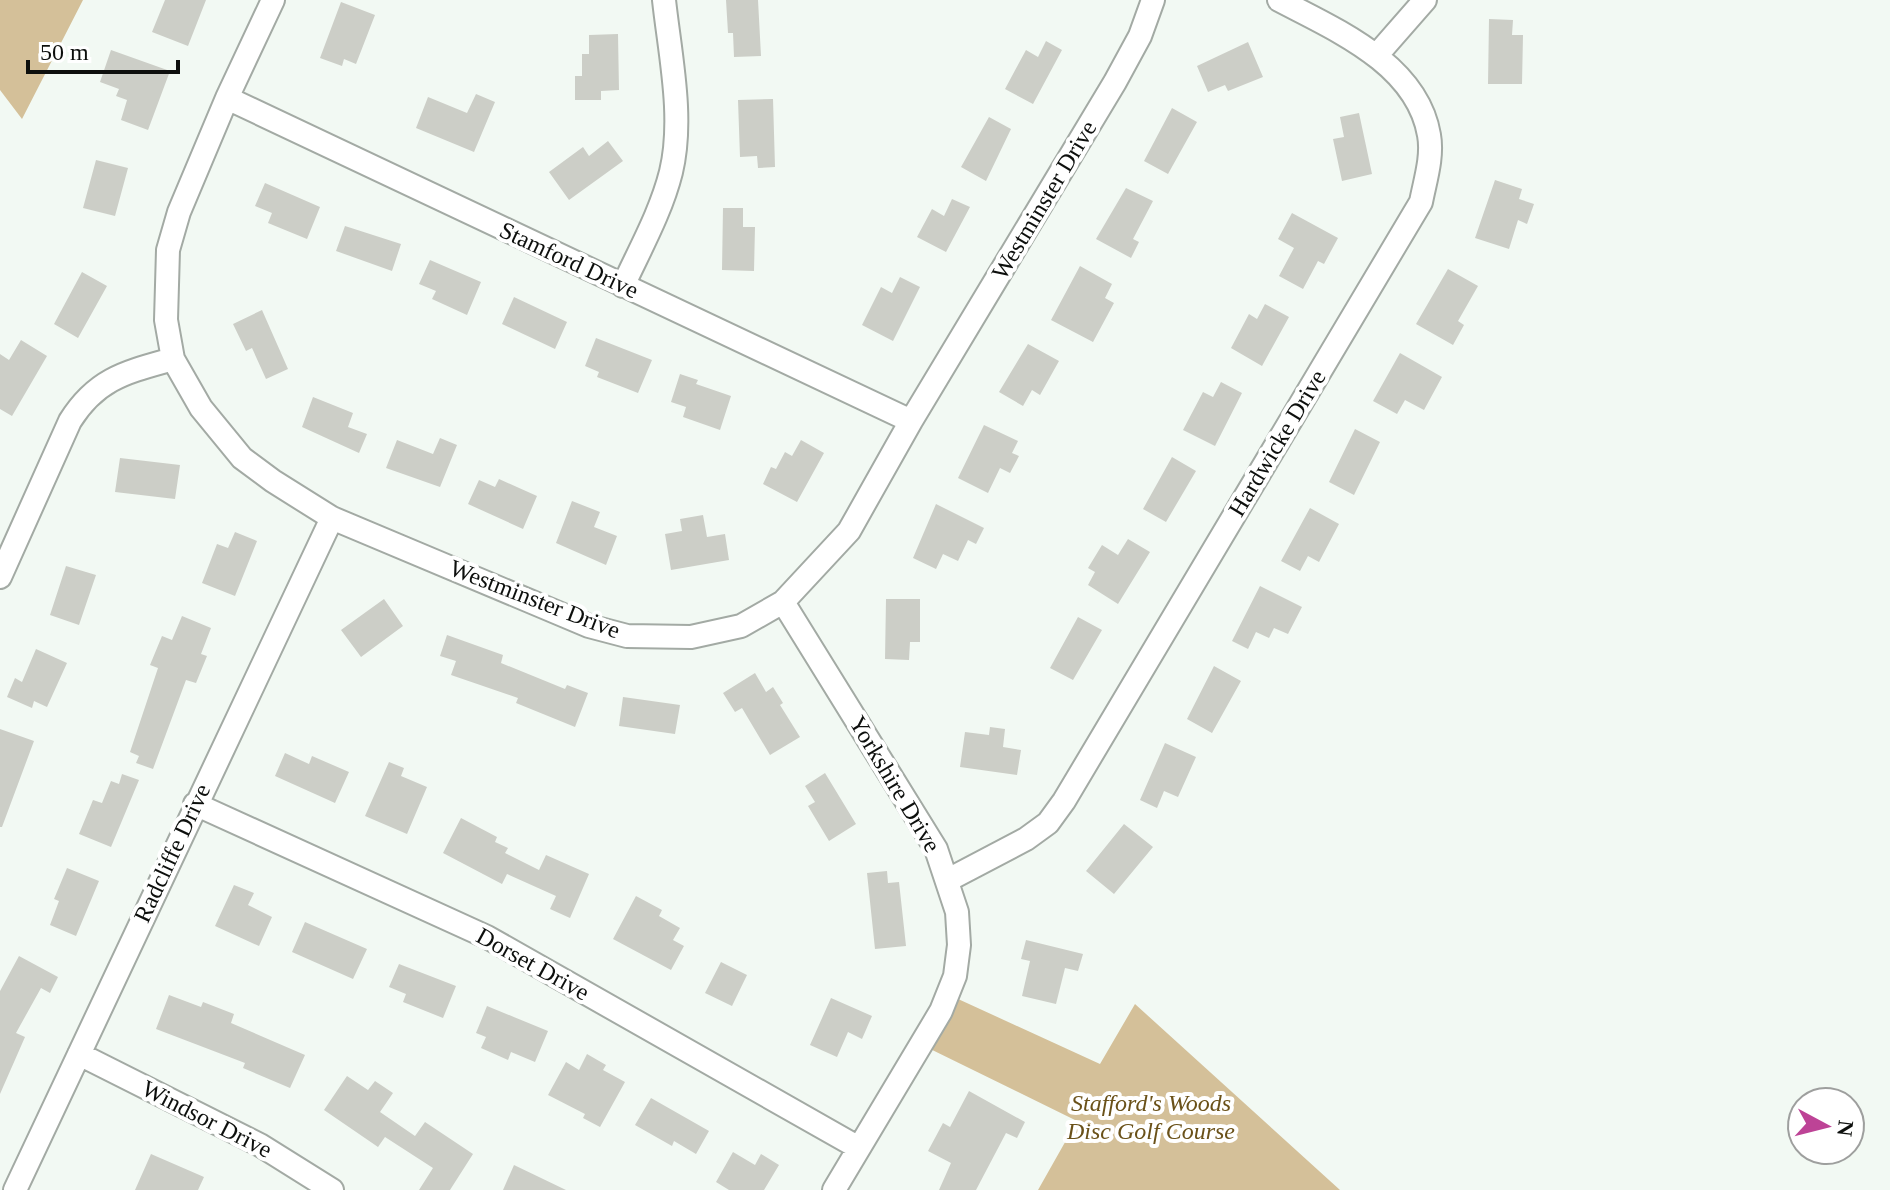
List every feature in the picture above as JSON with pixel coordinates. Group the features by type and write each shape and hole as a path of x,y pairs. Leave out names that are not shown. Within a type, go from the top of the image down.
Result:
{"street":[{"name":"Westminster Drive","path":"273,0 179,212 168,250 166,320 173,359 201,408 242,458 332,518 589,626 627,636 691,637 741,626 783,602 849,531 911,421 1115,82 1140,36 1153,0"},
{"path":"623,286 661,203 671,170 675,138 674,97 664,0"},
{"name":"Hardwicke Drive","path":"948,880 1026,839 1048,823 1064,801 1421,202 1428,170 1430,137 1422,111 1408,86 1376,56 1321,21 1279,0"},
{"path":"1376,56 1425,0"},
{"name":"Stamford Drive","path":"227,98 911,421"},
{"path":"0,577 81,402 120,374 173,359"},
{"name":"Radcliffe Drive","path":"15,1190 332,518"},
{"name":"Yorkshire Drive","path":"783,602 936,849 957,912 959,945 955,976 941,1011 834,1190"},
{"name":"Dorset Drive","path":"195,804 487,937 859,1148"},
{"name":"Windsor Drive","path":"79,1054 260,1145 332,1190"}],"green space":[{"path":"0,0 83,0 22,119 0,90"},
{"name":"Stafford's Woods Disc Golf Course","path":"945,993 1100,1064 1135,1004 1340,1190 1038,1190 1077,1121 920,1044"}],"building":[{"path":"165,0 206,0 188,46 152,32"},
{"path":"726,0 758,0 761,56 734,57 733,33 728,33"},
{"path":"341,2 375,15 356,64 344,59 342,66 320,58"},
{"path":"1489,19 1513,20 1512,35 1523,35 1522,84 1488,84"},
{"path":"618,34 619,90 601,91 601,100 575,100 575,76 582,76 582,54 589,54 589,35"},
{"path":"1046,41 1062,50 1033,104 1005,89 1026,50 1038,57"},
{"path":"1248,42 1263,77 1228,91 1225,85 1208,92 1197,66"},
{"path":"111,50 170,71 148,130 121,120 127,100 116,96 119,89 100,82"},
{"path":"476,94 495,102 474,152 416,128 428,97 467,113"},
{"path":"773,99 775,167 758,168 757,156 740,157 738,100"},
{"path":"1172,108 1197,122 1168,174 1144,161"},
{"path":"1359,113 1372,174 1342,181 1333,139 1344,137 1340,117"},
{"path":"989,117 1011,129 986,181 961,167"},
{"path":"608,141 623,161 569,200 549,172 583,147 589,156"},
{"path":"96,160 128,168 115,216 83,208"},
{"path":"1495,180 1522,189 1519,199 1534,204 1527,224 1518,220 1509,249 1475,238"},
{"path":"265,183 320,207 307,239 268,223 272,213 255,206"},
{"path":"1126,188 1153,201 1133,239 1139,242 1131,258 1096,239"},
{"path":"952,199 970,207 946,252 917,237 932,209 944,216"},
{"path":"723,208 743,208 743,227 755,227 754,271 722,270"},
{"path":"1292,213 1338,238 1324,264 1318,261 1303,289 1279,276 1294,248 1278,239"},
{"path":"345,226 401,244 392,271 336,251"},
{"path":"430,260 481,282 467,315 432,299 436,291 419,284"},
{"path":"1080,266 1112,284 1105,298 1114,303 1093,342 1051,320"},
{"path":"1448,269 1478,286 1458,321 1464,325 1453,345 1416,324"},
{"path":"82,272 107,286 78,338 54,324"},
{"path":"900,277 920,287 893,341 862,325 881,287 892,293"},
{"path":"514,297 567,322 555,349 502,324"},
{"path":"1265,304 1289,317 1262,366 1231,348 1249,314 1257,319"},
{"path":"262,310 288,369 266,379 252,348 246,351 233,324"},
{"path":"596,338 652,360 638,393 597,377 599,372 585,366"},
{"path":"21,340 47,356 12,416 0,409 0,354 9,360"},
{"path":"1028,344 1059,361 1040,395 1032,390 1023,406 999,392"},
{"path":"1400,353 1442,377 1424,410 1405,400 1397,414 1373,401"},
{"path":"680,374 698,380 696,384 731,396 720,430 683,417 686,407 671,402"},
{"path":"1221,382 1242,393 1215,446 1183,430 1203,392 1213,397"},
{"path":"313,397 353,413 348,427 367,434 359,453 302,427"},
{"path":"984,425 1018,441 1012,453 1019,456 1010,473 1000,468 988,493 958,478"},
{"path":"1355,429 1380,442 1354,495 1329,482"},
{"path":"440,438 457,445 440,487 386,468 397,440 433,454"},
{"path":"801,440 824,453 797,502 763,484 771,467 776,469 785,452 792,456"},
{"path":"1172,457 1196,471 1166,522 1143,509"},
{"path":"120,458 180,465 175,499 115,492"},
{"path":"499,479 537,496 523,529 468,504 479,480 495,487"},
{"path":"572,501 600,512 594,527 617,536 606,565 556,543"},
{"path":"936,504 984,528 976,544 968,540 958,561 943,554 936,569 913,558"},
{"path":"1310,508 1339,524 1319,562 1308,556 1300,571 1281,561"},
{"path":"703,515 707,537 725,534 729,560 671,570 665,534 682,531 680,519"},
{"path":"235,532 257,541 235,596 202,583 217,544 228,548"},
{"path":"1128,539 1150,552 1118,604 1088,585 1095,572 1088,568 1102,545 1118,555"},
{"path":"66,566 96,575 79,625 50,615"},
{"path":"1260,586 1302,607 1288,634 1274,628 1269,638 1256,632 1248,649 1232,641"},
{"path":"384,599 403,626 361,657 341,630"},
{"path":"886,599 920,599 920,642 910,642 909,660 885,659"},
{"path":"182,616 211,628 201,654 207,656 196,683 186,680 153,769 136,763 139,756 130,752 158,668 150,665 162,636 172,640"},
{"path":"1078,617 1102,630 1073,680 1050,668"},
{"path":"447,635 503,655 501,663 565,689 567,685 588,693 575,727 516,703 518,698 451,675 456,661 440,656"},
{"path":"36,649 67,663 47,707 34,701 32,708 7,697 15,678 22,682"},
{"path":"1214,666 1241,681 1212,733 1187,719"},
{"path":"755,673 766,692 773,687 800,737 770,755 742,708 735,712 723,693"},
{"path":"623,697 680,705 675,734 619,726"},
{"path":"990,727 1005,729 1003,747 1021,750 1017,775 960,767 965,732 989,735"},
{"path":"0,729 34,741 2,827 0,827"},
{"path":"1165,743 1196,757 1178,797 1164,791 1157,808 1140,800"},
{"path":"285,753 309,764 312,756 349,772 335,803 275,776"},
{"path":"389,762 404,768 401,776 427,787 407,834 365,816"},
{"path":"825,773 856,824 829,841 808,806 815,802 805,786"},
{"path":"122,774 139,780 111,847 79,834 93,800 102,803 111,781 119,784"},
{"path":"461,818 497,837 495,842 508,848 505,853 539,870 546,855 589,874 570,918 550,909 556,896 507,874 502,884 443,853"},
{"path":"1124,824 1153,847 1114,894 1086,871"},
{"path":"67,868 99,881 76,936 50,925 59,901 54,899"},
{"path":"887,871 888,883 899,882 906,946 875,949 867,873"},
{"path":"234,885 254,893 248,905 272,917 259,946 215,926"},
{"path":"636,896 662,910 659,916 680,928 673,940 684,946 671,970 613,939"},
{"path":"305,922 367,949 353,979 292,952"},
{"path":"1026,940 1083,954 1078,971 1065,968 1056,1004 1022,996 1030,961 1021,959"},
{"path":"19,956 58,977 50,993 41,988 16,1033 25,1037 0,1094 0,991"},
{"path":"721,962 747,975 732,1006 705,993"},
{"path":"399,964 456,986 443,1018 403,1002 406,994 389,987"},
{"path":"169,995 201,1007 203,1002 234,1014 231,1023 305,1055 290,1088 243,1068 245,1063 156,1029"},
{"path":"831,998 872,1016 862,1039 848,1032 837,1057 810,1045"},
{"path":"487,1006 548,1031 535,1062 511,1052 508,1060 481,1048 486,1037 476,1033"},
{"path":"587,1054 606,1065 603,1070 625,1082 600,1127 583,1118 585,1114 548,1095 566,1062 579,1070"},
{"path":"347,1076 368,1090 375,1081 393,1093 380,1112 415,1136 425,1122 473,1154 450,1190 419,1190 433,1168 385,1137 378,1147 324,1110"},
{"path":"969,1091 1025,1122 1017,1138 1006,1133 976,1190 939,1190 951,1163 928,1151 943,1123 950,1127"},
{"path":"651,1098 709,1131 696,1154 674,1141 672,1146 635,1125"},
{"path":"733,1152 755,1165 761,1154 779,1165 764,1190 729,1190 716,1182"},
{"path":"151,1154 204,1177 198,1190 135,1190"},
{"path":"514,1165 566,1190 503,1190"}]}
